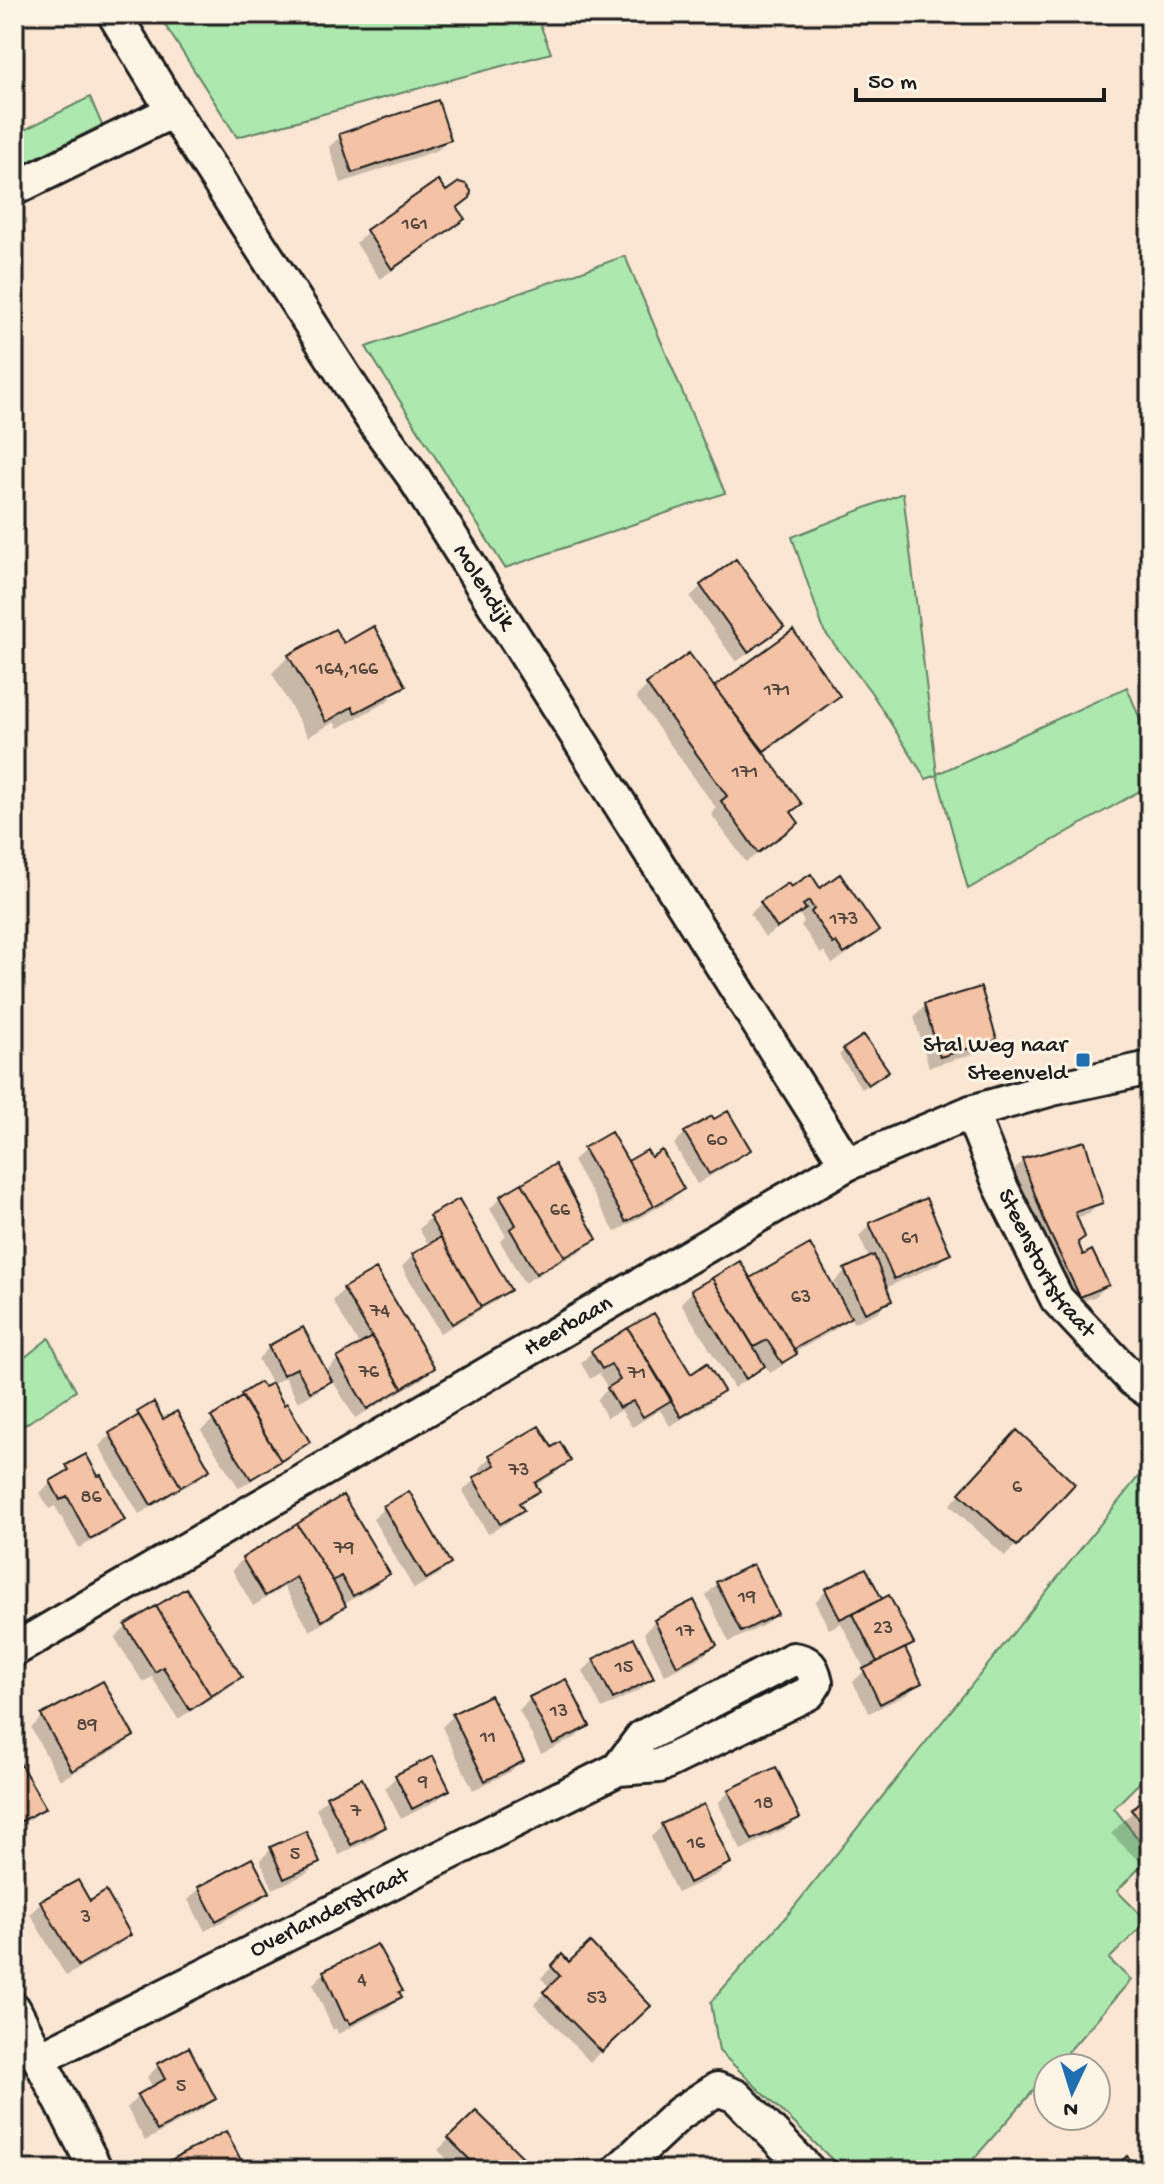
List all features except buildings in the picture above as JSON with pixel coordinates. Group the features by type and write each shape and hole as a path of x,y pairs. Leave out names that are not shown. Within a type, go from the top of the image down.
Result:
{"street":[{"name":"Molendijk","path":"114,14 374,422 422,490 847,1164"},
{"path":"14,189 173,111"},
{"name":"Heerbaan","path":"14,1650 847,1164 971,1112 1052,1089 1150,1068"},
{"name":"Steenstortstraat","path":"971,1112 1000,1185 1057,1299 1133,1380 1150,1392"},
{"name":"Overlanderstraat","path":"40,2058 618,1769 659,1766 809,1693 816,1682 814,1669 805,1661 793,1659 642,1737 618,1769"},
{"path":"14,2009 96,2170"},
{"path":"619,2170 680,2113 717,2089 736,2096 808,2170"}],"green space":[{"path":"158,14 536,14 551,53 237,137"},
{"path":"90,97 102,125 14,169 14,135"},
{"path":"625,256 725,493 505,568 366,347"},
{"path":"903,493 937,774 1127,687 1150,744 1150,785 968,889 937,775 926,779 871,692 824,631 792,537"},
{"path":"49,1338 76,1391 14,1432 14,1366"},
{"path":"1150,1462 1150,1772 1114,1808 1150,1854 1117,1891 1147,1921 1109,1959 1131,1980 1068,2052 1032,2052 1032,2092 964,2170 843,2170 719,2051 711,2002 790,1912"}],"place":[{"name":"Stal Weg naar Steenveld","path":"1083,1060"}]}
